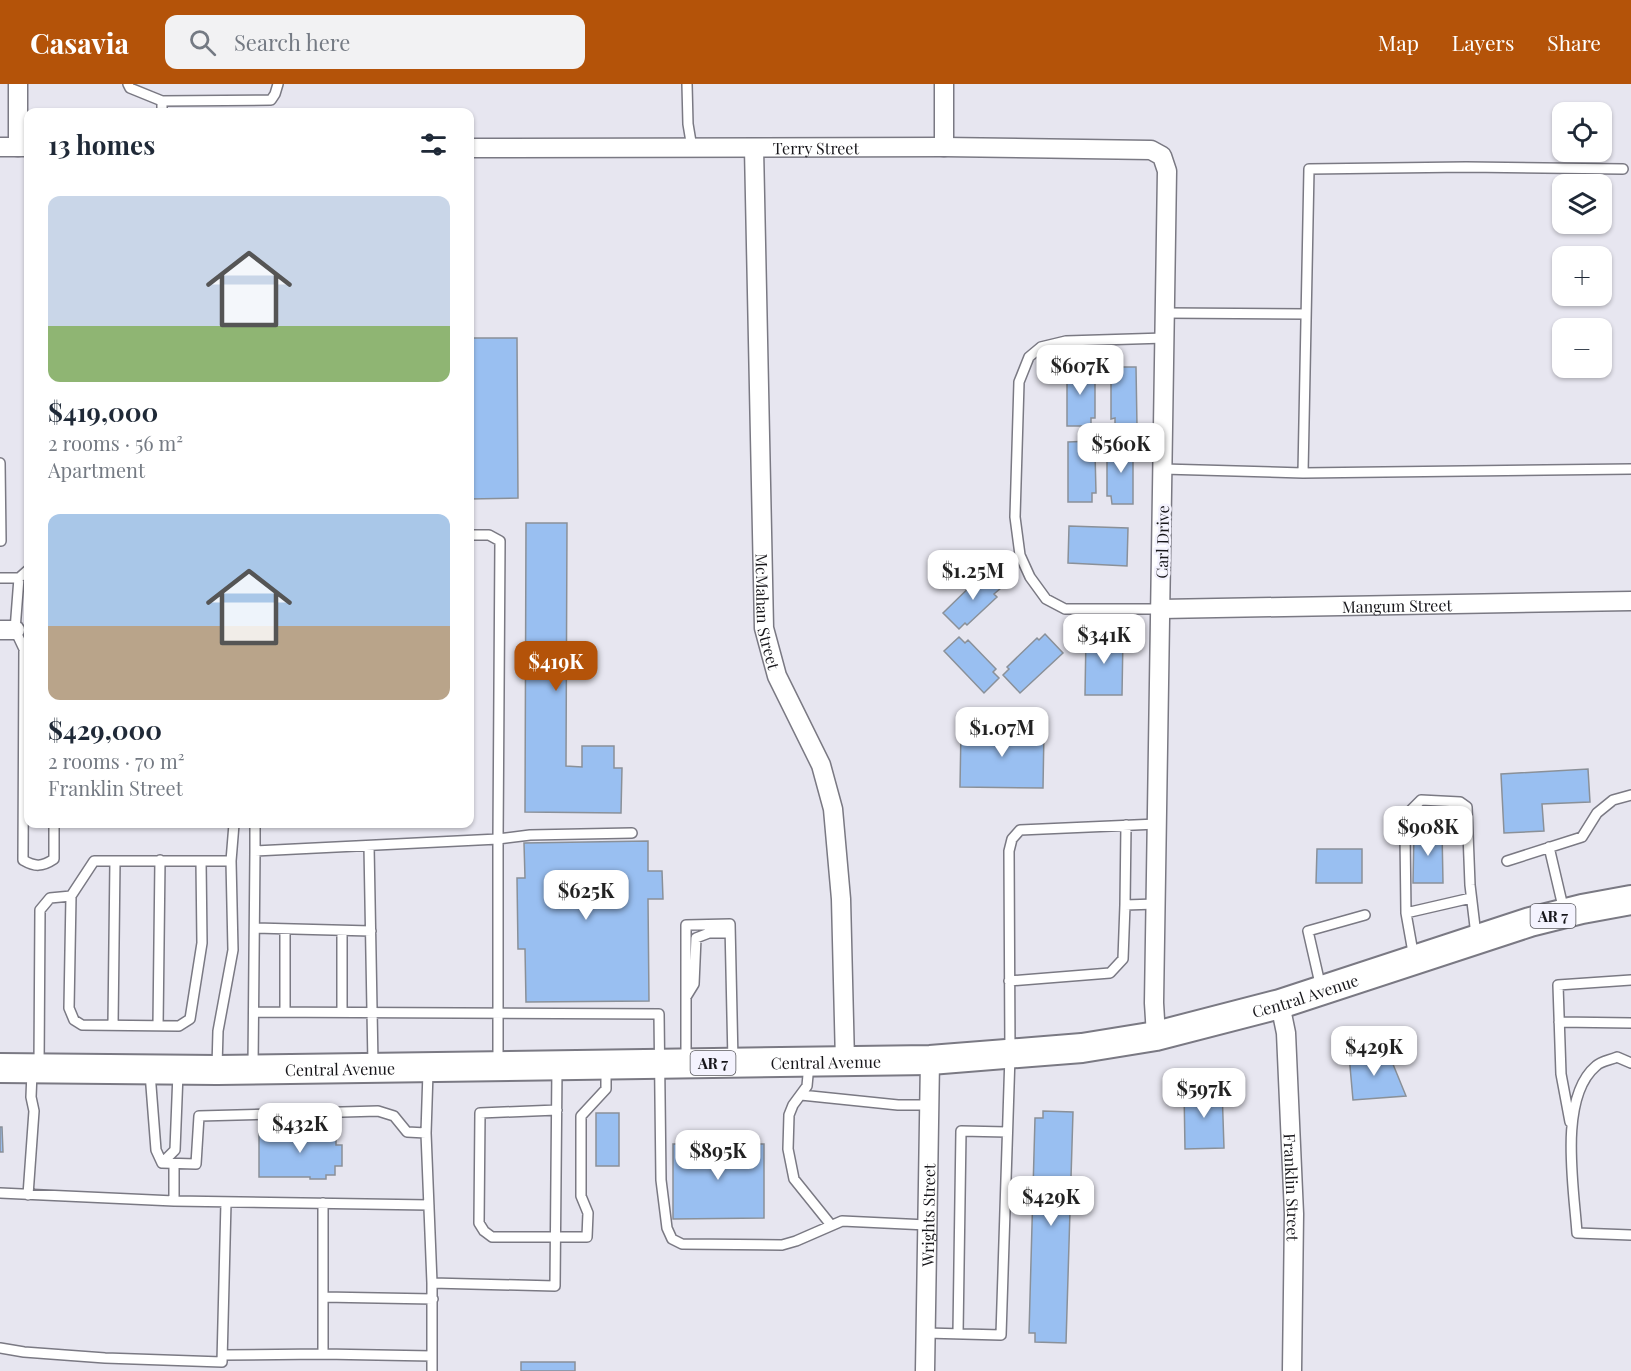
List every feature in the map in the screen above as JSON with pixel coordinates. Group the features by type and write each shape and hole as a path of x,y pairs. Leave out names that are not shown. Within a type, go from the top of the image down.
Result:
{"main road":[{"name":"Central Avenue","path":"0,1068 217,1070 845,1062 930,1060 1082,1048 1156,1036 1280,1004 1530,922 1631,900"}],"street":[{"path":"15,147 18,84"},
{"path":"944,84 944,147"},
{"name":"Terry Street","path":"474,148 944,147 1151,150 1162,156"},
{"name":"McMahan Street","path":"754,148 764,628 777,676 821,765 833,809 841,899 845,1062"},
{"name":"Carl Drive","path":"1156,1036 1154,1003 1167,171 1162,156"},
{"name":"Mangum Street","path":"1161,609 1631,601"},
{"name":"Franklin Street","path":"1280,1004 1286,1033 1294,1214 1292,1371"},
{"name":"Wrights Street","path":"925,1371 930,1060"}],"lane":[{"path":"128,84 130,88 162,101 271,100 278,84"},
{"path":"687,84 688,124 692,148"},
{"path":"162,101 162,108"},
{"path":"1304,473 1309,169 1466,167 1623,169"},
{"path":"1166,313 1306,314"},
{"path":"1161,609 1065,609 1046,598 1030,577 1020,555 1015,517 1019,382 1029,357 1041,347 1066,341 1165,338"},
{"path":"0,463 1,541"},
{"path":"1163,470 1304,473 1631,470"},
{"path":"474,535 489,535 500,541 498,1065"},
{"path":"24,574 19,578 8,630 24,649 23,860 32,866 44,866 54,859 54,828"},
{"path":"0,578 19,578"},
{"path":"1507,861 1582,837 1598,813 1613,800 1631,795"},
{"path":"1414,960 1406,913 1407,827 1410,811 1421,800 1460,802 1467,807 1471,898 1477,939"},
{"path":"926,1333 1001,1335 1010,1055 1009,851 1012,839 1020,830 1157,824"},
{"path":"1009,981 1110,973 1123,960 1126,825"},
{"path":"217,1070 218,1031 233,950 231,861 234,828"},
{"path":"253,1068 255,828"},
{"path":"255,851 498,839 530,835 632,833"},
{"path":"369,846 373,1067"},
{"path":"1550,847 1565,913"},
{"path":"201,861 202,943 190,1018 179,1026 82,1025 74,1020 69,1008 71,896 94,861 160,860 231,861"},
{"path":"158,1026 160,860"},
{"path":"113,1024 115,861"},
{"path":"28,1195 34,1111 31,1097 36,1068 40,910 50,898 71,896"},
{"path":"1406,913 1471,898"},
{"path":"1125,904 1156,904"},
{"path":"1322,990 1308,931 1365,915"},
{"path":"733,1063 730,924 686,925 686,997 673,1064 661,1179 666,1228 672,1239 682,1244 782,1245 842,1221 927,1225"},
{"path":"255,928 371,931"},
{"path":"285,929 285,1012"},
{"path":"342,931 342,1012"},
{"path":"686,997 694,984 696,938 709,933 730,933"},
{"path":"1631,980 1558,985 1561,1074 1571,1127 1577,1233 1631,1235"},
{"path":"254,1012 660,1014 673,1064"},
{"path":"1559,1022 1631,1023"},
{"path":"1571,1127 1580,1087 1597,1065 1617,1057 1631,1062"},
{"path":"810,1062 807,1086 789,1115 788,1149 794,1179 831,1225"},
{"path":"557,1110 480,1113 479,1223 484,1232 492,1237 587,1237 588,1213 581,1196 580,1116 606,1089 606,1064"},
{"path":"432,1283 555,1286 557,1065"},
{"path":"428,1066 426,1133 433,1299 432,1371"},
{"path":"162,1163 175,1150 164,1068"},
{"path":"162,1163 156,1150 164,1068"},
{"path":"801,1095 929,1106"},
{"path":"162,1163 196,1164 199,1116 378,1111 394,1116 407,1132 426,1133"},
{"path":"958,1334 960,1131 1007,1132"},
{"path":"174,1164 174,1201"},
{"path":"0,1193 174,1201 429,1205"},
{"path":"0,1348 24,1352 222,1362 226,1202"},
{"path":"323,1203 323,1354"},
{"path":"323,1297 433,1299"},
{"path":"223,1355 432,1356"}],"building":[{"path":"474,338 517,338 518,498 474,499"},
{"path":"1067,366 1091,366 1091,376 1095,376 1095,418 1091,418 1091,426 1067,426"},
{"path":"1115,367 1136,367 1137,426 1115,426 1115,418 1111,419 1111,376 1115,376"},
{"path":"1092,441 1092,452 1095,452 1096,493 1092,493 1092,502 1068,502 1068,442"},
{"path":"1111,444 1133,444 1133,504 1112,504 1111,496 1107,496 1107,453 1111,453"},
{"path":"526,523 567,523 566,766 582,767 582,746 614,746 614,768 622,768 621,813 525,812"},
{"path":"1069,526 1128,528 1127,566 1068,563"},
{"path":"985,572 1001,588 994,594 997,597 967,625 965,623 959,629 943,613"},
{"path":"1045,634 1063,653 1020,693 1003,675 1009,669 1007,667 1037,638 1039,640"},
{"path":"1086,635 1123,636 1122,695 1085,695"},
{"path":"959,637 965,643 968,640 996,669 993,672 999,678 984,693 944,651"},
{"path":"961,729 1044,730 1043,788 960,787"},
{"path":"1588,769 1590,802 1542,804 1544,831 1504,833 1501,774"},
{"path":"1442,830 1443,883 1413,883 1414,831"},
{"path":"648,841 648,871 662,871 663,899 648,899 649,1001 526,1002 525,949 518,949 517,878 525,878 524,843"},
{"path":"1317,849 1362,849 1362,883 1316,883"},
{"path":"1388,1052 1406,1096 1353,1100 1349,1055"},
{"path":"1222,1088 1224,1148 1185,1149 1184,1089"},
{"path":"1043,1111 1073,1112 1066,1343 1035,1342 1035,1333 1029,1333 1035,1118 1043,1118"},
{"path":"596,1113 619,1113 619,1166 596,1166"},
{"path":"307,1122 328,1122 328,1137 336,1137 336,1145 342,1145 342,1166 335,1166 335,1175 326,1175 326,1179 259,1177 259,1134 301,1134 301,1137 307,1137"},
{"path":"0,1127 2,1127 3,1152 0,1152"},
{"path":"673,1144 764,1144 764,1218 673,1219"},
{"path":"521,1362 575,1362 575,1371 521,1371"}]}
